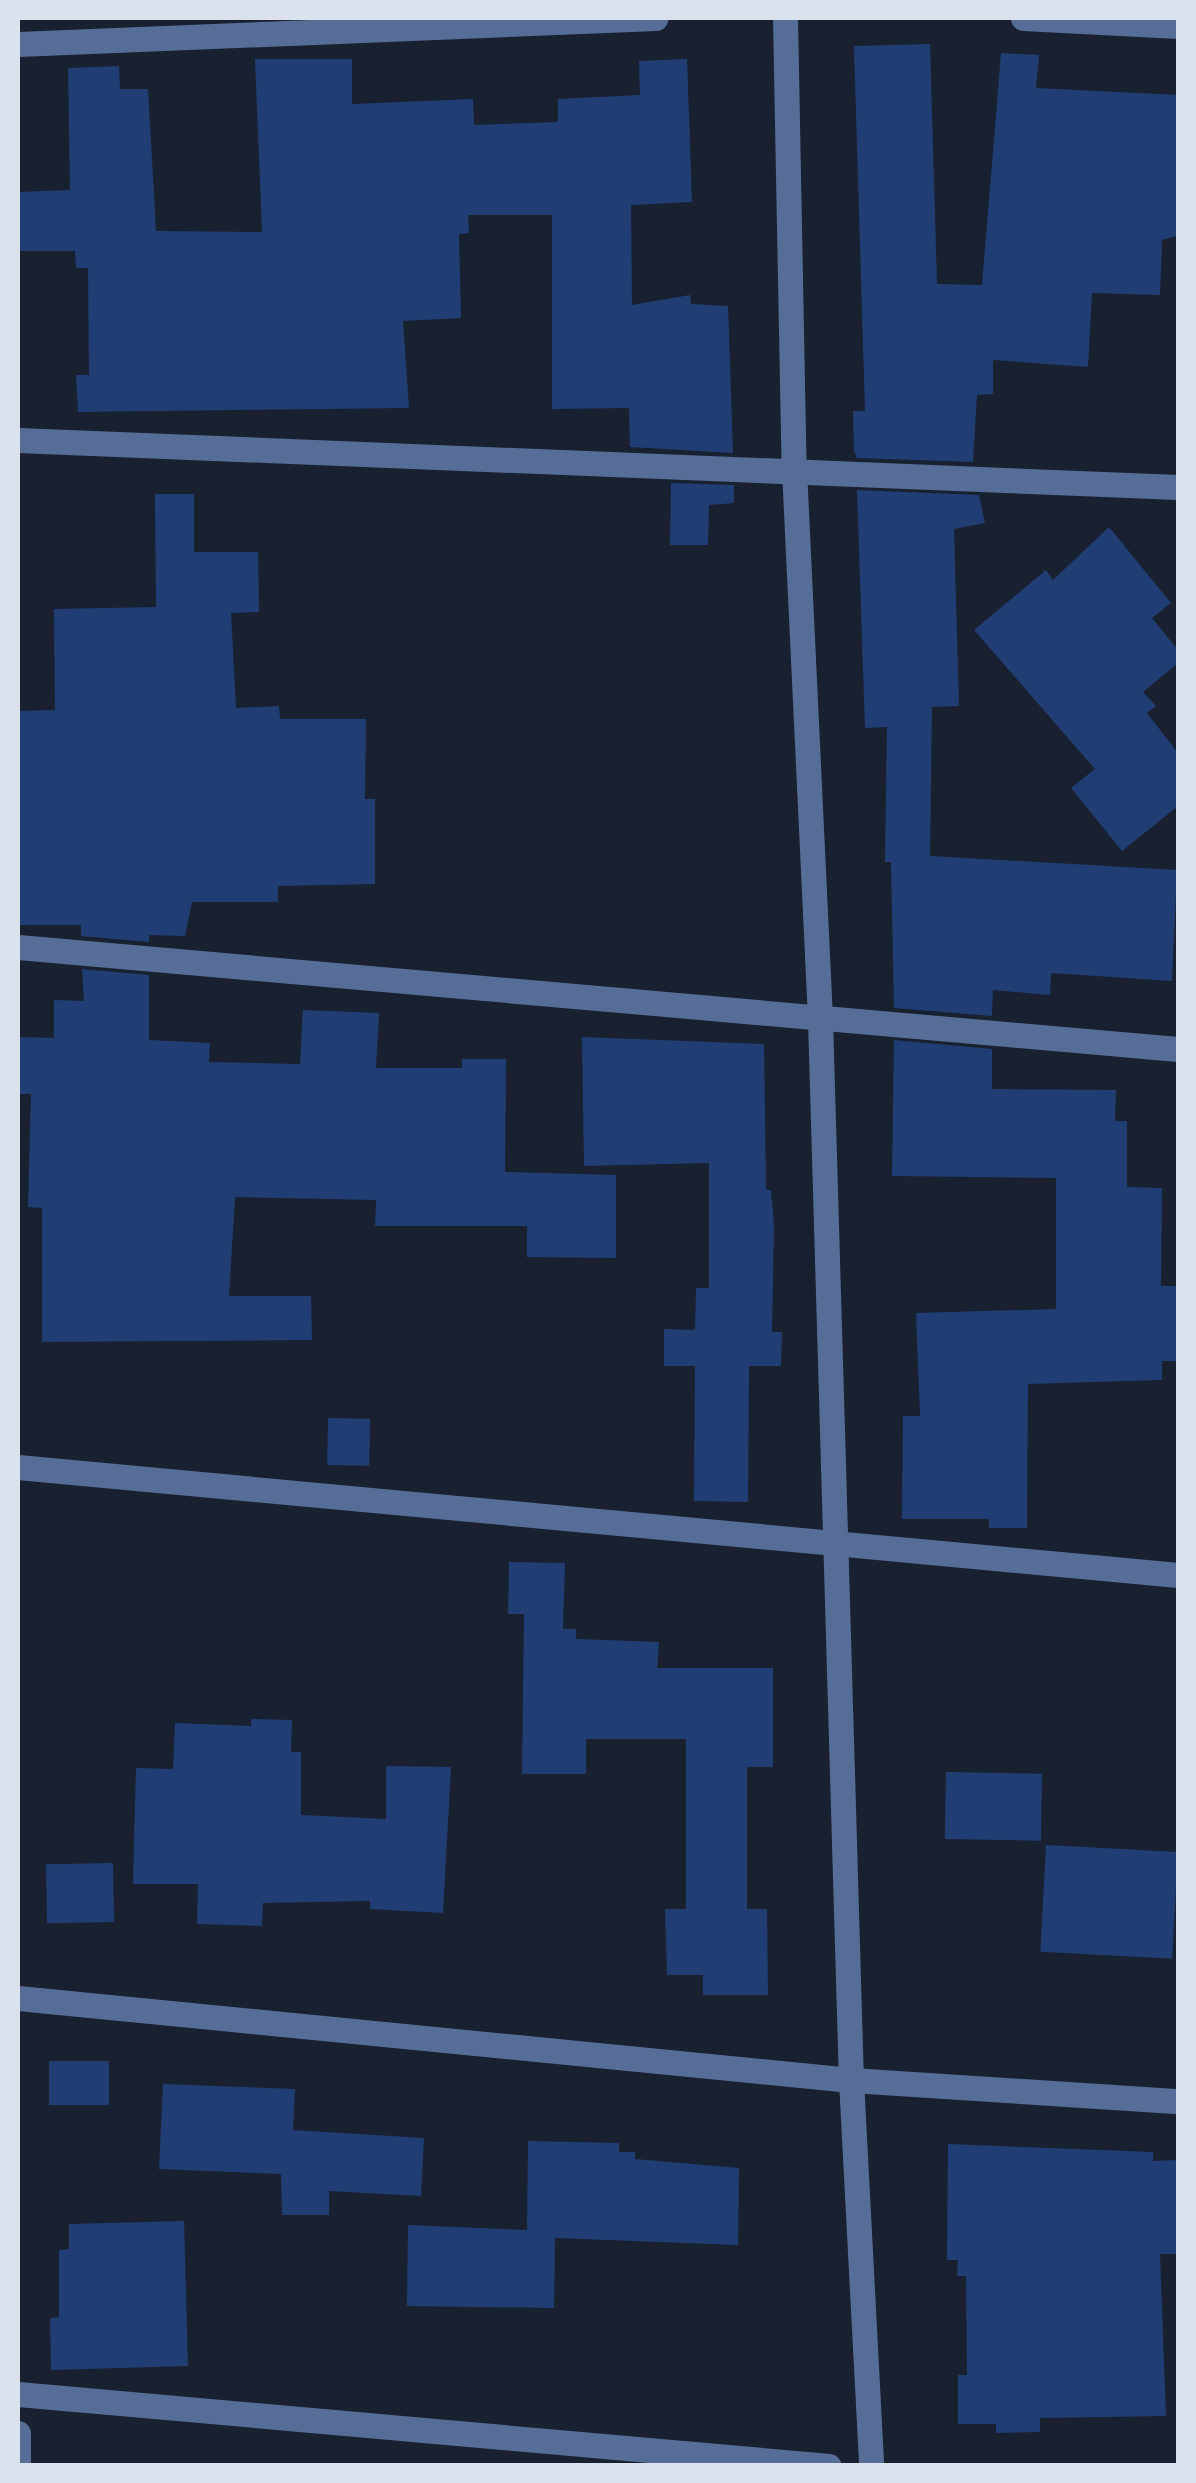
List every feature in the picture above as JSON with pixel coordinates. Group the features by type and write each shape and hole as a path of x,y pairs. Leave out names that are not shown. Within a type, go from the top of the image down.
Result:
{"street":[{"path":"18,44 655,18"},
{"path":"786,18 794,469 820,1019 851,2080 872,2466"},
{"path":"1022,18 1178,26"},
{"path":"18,440 1178,487"},
{"path":"18,947 1178,1049"},
{"path":"18,1467 833,1538 1178,1575"},
{"path":"18,1998 851,2080 1178,2101"},
{"path":"18,2394 829,2466"},
{"path":"18,2434 18,2466"}],"building":[{"path":"930,44 937,284 982,285 1001,53 1039,55 1036,88 1178,95 1178,236 1162,240 1160,295 1092,293 1088,367 993,360 993,394 977,395 973,462 857,458 853,411 865,411 854,46"},
{"path":"255,59 352,59 352,104 473,99 474,125 558,122 558,99 640,95 639,61 687,59 692,202 631,205 632,305 690,295 691,304 728,306 733,453 630,447 629,408 552,409 552,215 468,215 469,233 459,234 461,318 403,321 409,408 78,412 76,375 89,375 88,268 76,268 75,251 18,251 18,192 70,190 68,68 119,66 120,89 148,89 156,231 262,232"},
{"path":"671,483 734,485 734,503 709,505 708,545 670,545"},
{"path":"857,490 979,495 985,523 954,529 959,706 932,707 930,856 1177,870 1172,981 1051,973 1050,995 993,990 992,1016 894,1008 891,862 885,862 887,727 865,728"},
{"path":"155,494 194,494 194,552 258,552 259,612 231,613 236,708 279,706 280,719 366,719 365,799 375,799 375,884 278,886 278,902 192,902 185,936 149,935 149,942 81,936 81,925 18,925 18,711 55,710 54,609 156,607"},
{"path":"1109,527 1171,603 1152,618 1178,650 1178,663 1143,692 1156,706 1147,713 1178,753 1178,806 1122,851 1071,788 1095,769 974,630 1046,570 1053,580"},
{"path":"82,969 149,975 149,1040 210,1043 209,1062 300,1064 303,1010 379,1013 376,1068 462,1068 462,1059 506,1059 505,1172 616,1175 616,1258 527,1257 527,1226 375,1226 376,1200 235,1197 229,1296 311,1296 312,1340 42,1342 42,1208 28,1207 31,1094 18,1094 18,1037 54,1038 54,1000 84,1001"},
{"path":"582,1037 764,1044 766,1190 771,1190 774,1225 772,1332 782,1332 781,1366 749,1366 748,1502 694,1501 695,1366 664,1366 664,1329 695,1330 696,1288 709,1288 709,1163 584,1166"},
{"path":"894,1040 992,1049 992,1089 1116,1090 1115,1121 1127,1121 1127,1187 1162,1188 1161,1286 1178,1286 1178,1361 1162,1361 1162,1380 1028,1384 1027,1528 989,1528 989,1519 902,1519 903,1416 920,1416 916,1313 1056,1309 1056,1178 892,1176"},
{"path":"328,1418 370,1419 369,1466 327,1465"},
{"path":"509,1562 565,1563 563,1629 576,1629 576,1639 659,1642 657,1668 773,1668 773,1767 747,1767 747,1909 767,1909 768,1995 703,1995 703,1975 667,1975 665,1909 686,1909 686,1739 586,1739 586,1774 522,1774 524,1614 508,1614"},
{"path":"251,1719 292,1720 291,1752 301,1752 301,1815 386,1819 386,1766 451,1767 443,1913 370,1909 370,1901 263,1903 262,1926 197,1924 198,1884 133,1884 136,1768 173,1769 175,1723 251,1726"},
{"path":"946,1772 1042,1774 1041,1841 945,1839"},
{"path":"1046,1845 1178,1852 1172,1959 1040,1952"},
{"path":"113,1863 114,1922 47,1923 46,1864"},
{"path":"49,2061 109,2061 109,2105 49,2105"},
{"path":"163,2084 295,2089 293,2130 424,2138 421,2196 329,2191 329,2215 282,2215 281,2174 159,2169"},
{"path":"528,2141 619,2143 619,2152 635,2152 635,2159 739,2168 738,2245 555,2238 554,2308 407,2306 408,2225 527,2230"},
{"path":"948,2144 1153,2152 1153,2161 1178,2160 1178,2254 1160,2254 1166,2416 1040,2418 1040,2432 996,2433 996,2424 958,2424 958,2375 967,2375 966,2276 957,2276 958,2260 947,2260"},
{"path":"184,2221 188,2366 51,2370 50,2318 59,2317 59,2250 69,2249 69,2224"}]}
